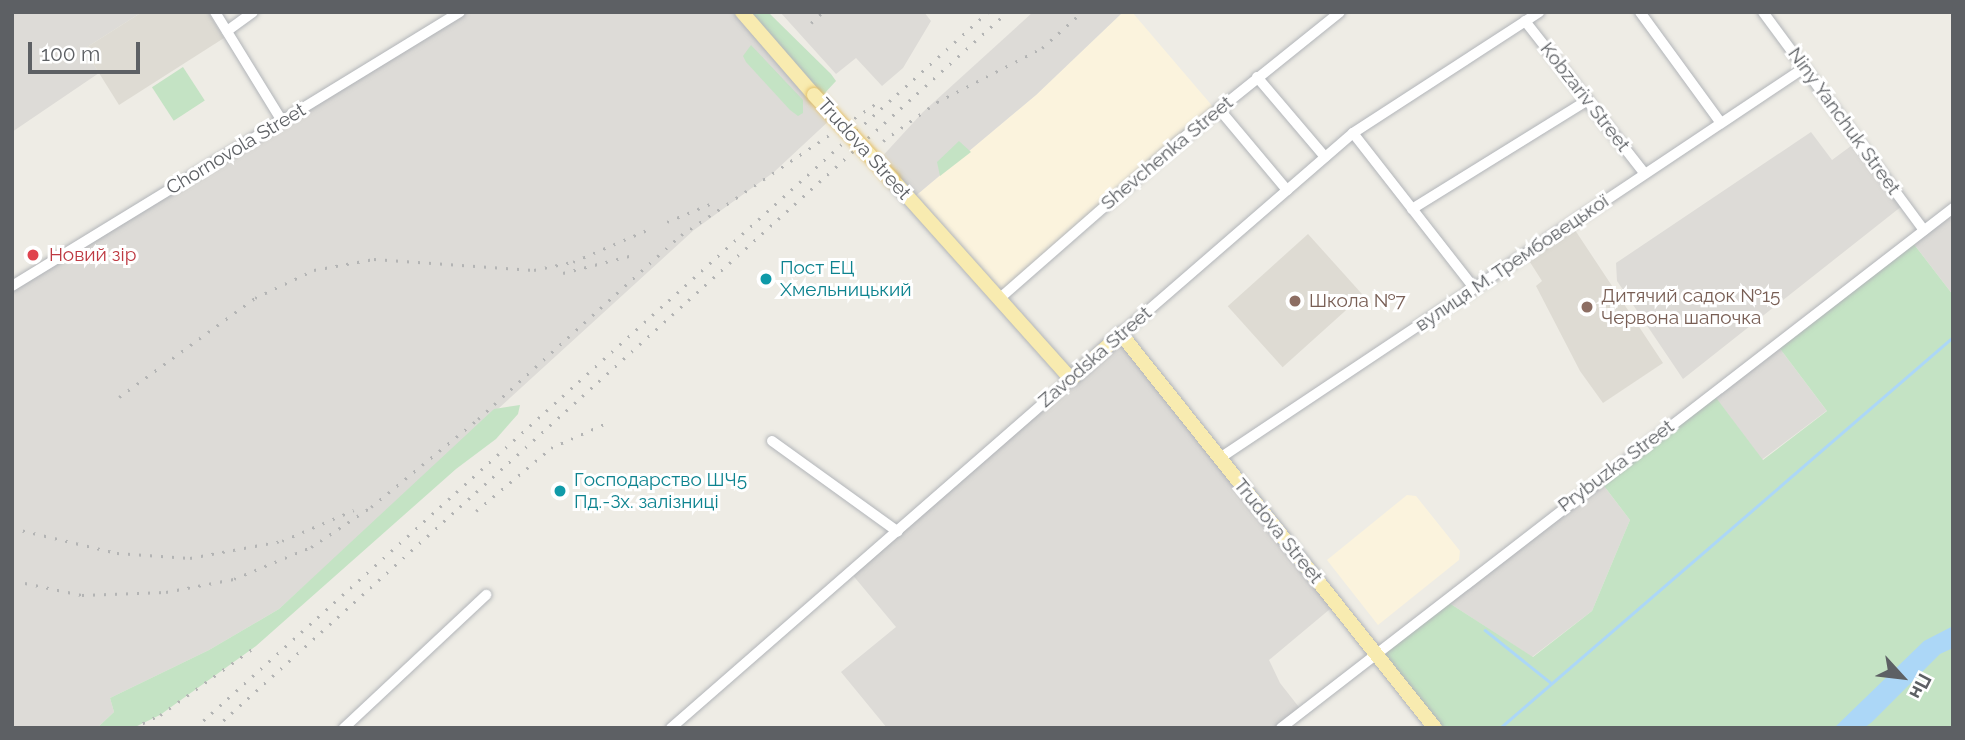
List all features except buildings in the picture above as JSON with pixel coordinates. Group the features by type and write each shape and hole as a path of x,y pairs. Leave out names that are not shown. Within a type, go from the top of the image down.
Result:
{"main road":[{"name":"Trudova Street","path":"742,12 1071,379"},
{"name":"Trudova Street","path":"1121,334 1435,728"},
{"name":"Zavodska Street","path":"1071,379 1121,334"}],"street":[{"path":"215,12 282,121"},
{"path":"227,32 253,12"},
{"name":"Shevchenka Street","path":"999,299 1257,77 1340,12"},
{"name":"Zavodska Street","path":"1121,334 1353,133 1539,12"},
{"path":"1640,12 1721,123"},
{"name":"Niny Yanchuk Street","path":"1763,12 1924,230"},
{"name":"Chornovola Street","path":"12,286 457,13"},
{"name":"Kobzariv Street","path":"1525,21 1645,174"},
{"name":"вулиця М. Трембовецької","path":"1220,458 1804,68"},
{"path":"1257,77 1325,157"},
{"path":"1412,209 1588,100"},
{"path":"1219,109 1287,190"},
{"path":"1353,133 1474,288"},
{"name":"Prybuzka Street","path":"1281,728 1374,652 1953,208"},
{"name":"Zavodska Street","path":"679,725 1071,379"},
{"path":"772,440 898,532"},
{"path":"344,728 486,595"}],"shaded area":[{"path":"12,12 142,12 84,49 99,73 12,132"},
{"path":"142,12 208,12 224,38 119,105 84,49"},
{"path":"466,12 738,12 832,118 774,172 694,230 279,609 209,650 110,698 114,712 97,728 12,728 12,290"},
{"path":"780,12 924,12 931,21 903,68 882,86 856,58 836,74"},
{"path":"1033,12 1123,12 1036,95 913,198 879,160 923,112"},
{"path":"1123,12 1132,12 1214,108 1000,295 913,198 1036,95"},
{"path":"1811,132 1832,160 1855,143 1902,206 1683,379 1617,281 1616,263"},
{"path":"1953,212 1953,295 1913,243"},
{"name":"Дитячий садок №15 Червона шапочка","path":"1573,227 1663,363 1603,403 1580,371 1536,286 1542,281 1528,259"},
{"name":"Школа №7","path":"1308,234 1363,295 1283,367 1228,306"},
{"path":"1121,334 1336,604 1269,660 1280,683 1302,711 1281,728 887,728 841,672 896,627 851,573"},
{"path":"1778,346 1827,411 1762,459 1713,395"},
{"path":"1601,482 1630,520 1592,611 1532,657 1446,601"},
{"path":"1407,495 1416,496 1460,551 1459,560 1378,625 1327,560"}],"green space":[{"path":"749,12 768,12 831,74 836,81 823,95"},
{"path":"751,45 803,100 803,113 798,116 790,110 746,62 743,56"},
{"path":"183,67 205,101 174,121 152,87"},
{"path":"959,141 971,152 940,176 937,162"},
{"path":"1913,243 1953,295 1953,728 1439,728 1379,652 1446,601 1533,657 1592,611 1630,520 1601,482 1714,395 1763,460 1827,411 1778,346"},
{"path":"520,405 518,414 496,439 456,469 256,646 160,715 133,728 97,728 114,712 110,698 209,650 279,609 494,409"}],"water":[{"path":"1953,626 1953,648 1940,654 1872,722 1864,728 1834,728 1924,641"}],"waterway":[{"path":"1500,728 1953,337"},
{"path":"1485,630 1550,682"}],"railway":[{"path":"811,23 823,12"},
{"path":"195,728 988,12"},
{"path":"215,728 1007,12"},
{"path":"883,141 937,102 1042,48 1082,12"},
{"path":"25,583 82,595 166,592 234,579 311,547 371,507 478,419 681,235 878,102"},
{"path":"667,222 717,201"},
{"path":"119,397 255,298 314,270 374,259 534,270 573,262 647,230"},
{"path":"563,273 637,254"},
{"path":"476,511 551,448 604,424"},
{"path":"12,528 117,553 190,558 282,541 354,510"},
{"path":"133,728 160,715 256,646"}],"place":[{"name":"Новий зір","path":"33,255"},
{"name":"Пост ЕЦ Хмельницький","path":"766,279"},
{"name":"Школа №7","path":"1295,301"},
{"name":"Дитячий садок №15 Червона шапочка","path":"1587,307"},
{"name":"Господарство ШЧ5 Пд.-Зх. залізниці","path":"560,491"}]}
